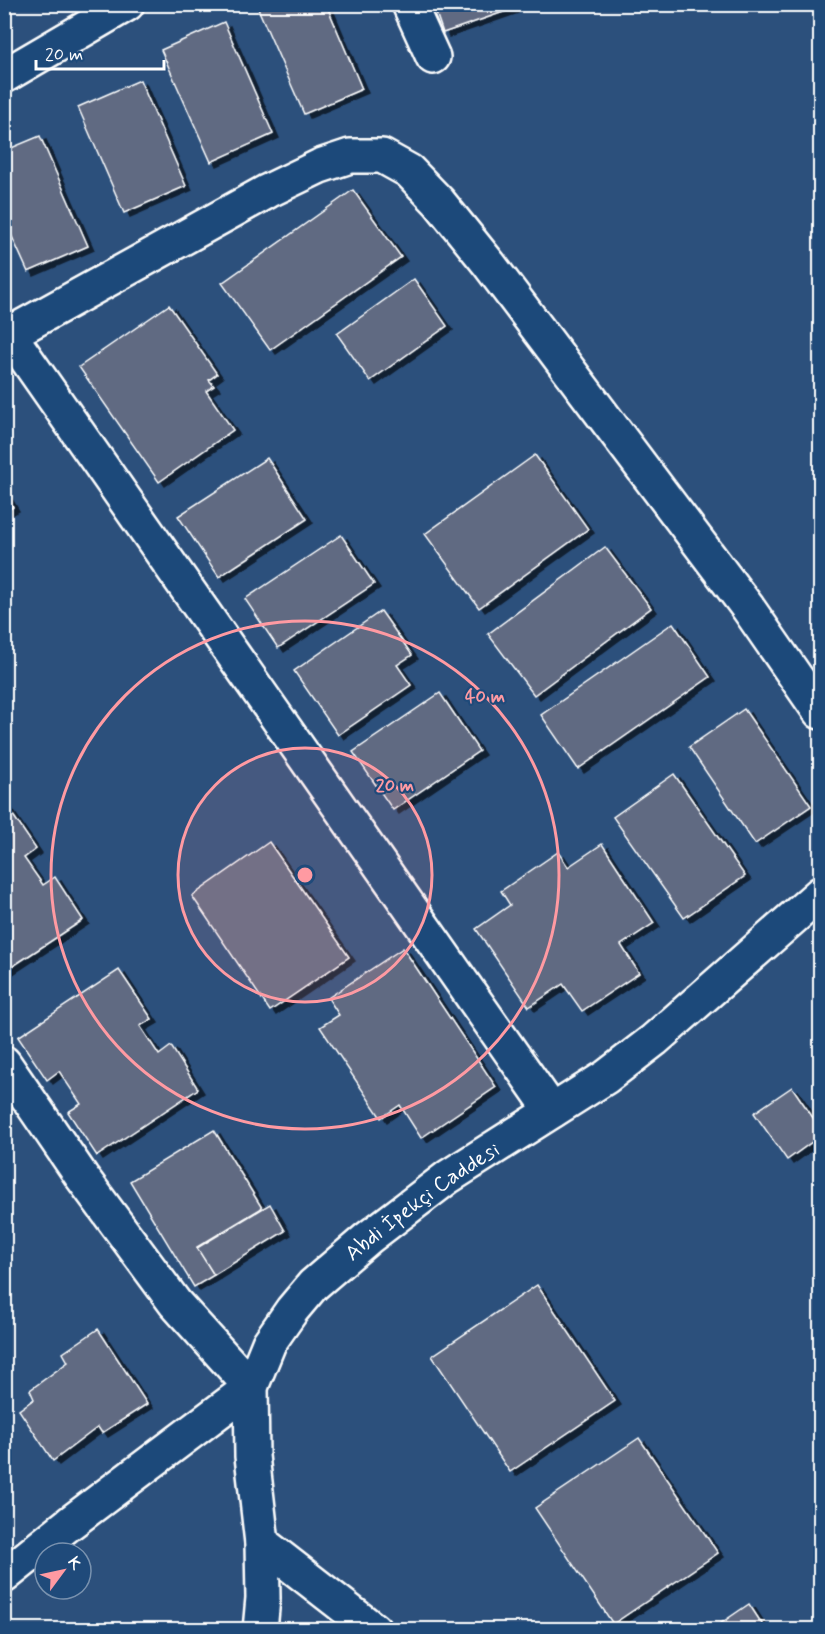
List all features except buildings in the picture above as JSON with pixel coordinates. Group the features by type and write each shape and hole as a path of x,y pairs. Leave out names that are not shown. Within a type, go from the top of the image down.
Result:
{"street":[{"path":"8,65 127,4"},
{"path":"409,4 433,57"},
{"path":"552,1111 7,335 268,191 320,166 350,156 382,156 409,171 439,202 489,264 748,608 820,712"},
{"name":"Abdi İpekçi Caddesi","path":"260,1629 263,1598 262,1544 252,1456 251,1387 269,1342 292,1310 313,1285 368,1238 448,1177 606,1077 654,1040 820,894"},
{"path":"4,1063 82,1177 175,1303 251,1387 4,1575"},
{"path":"262,1544 374,1629"}]}
